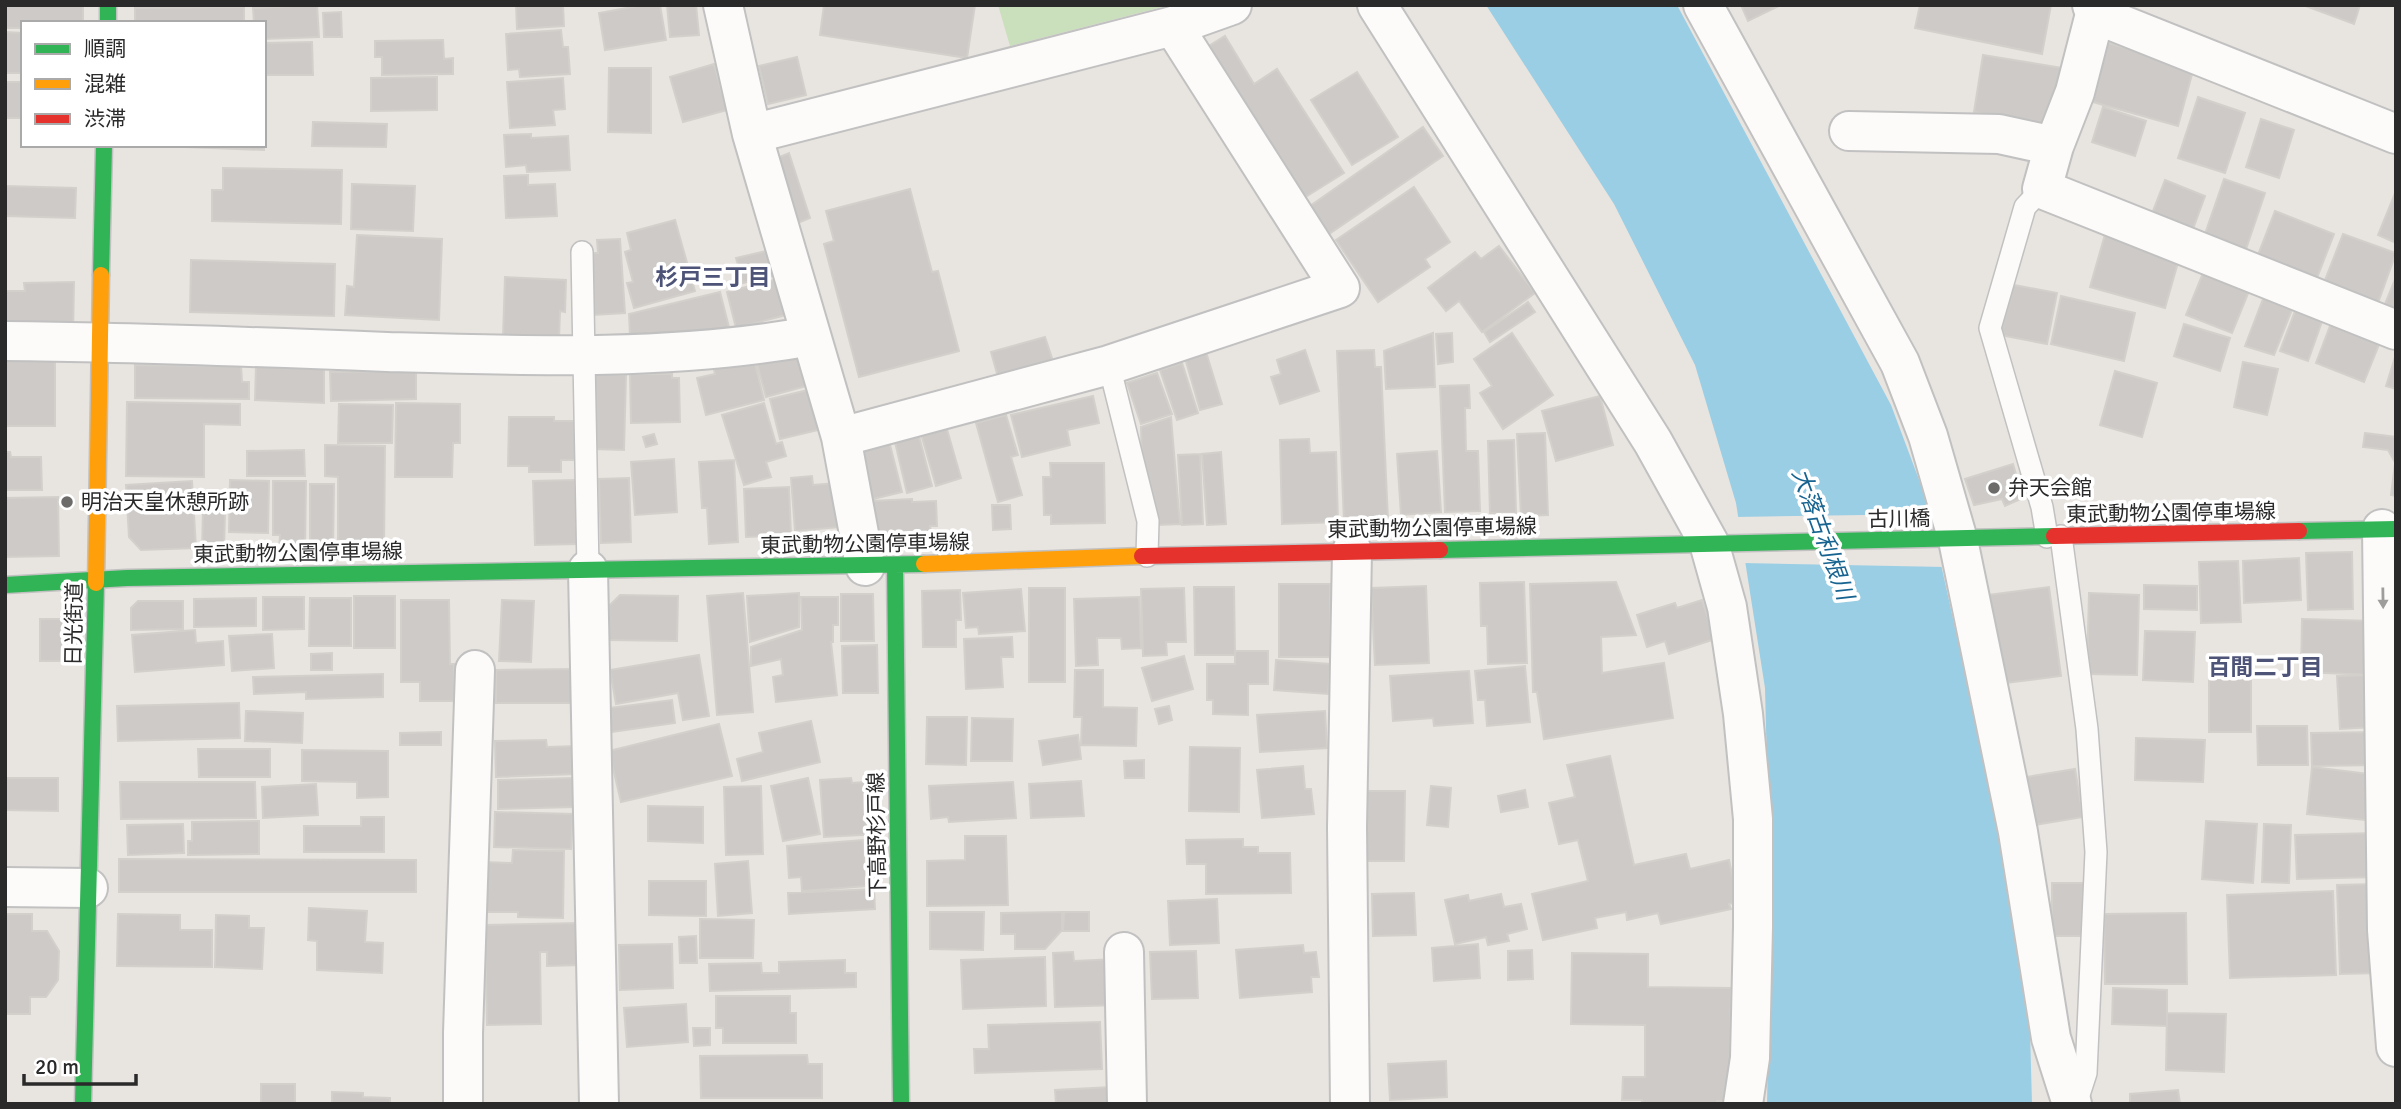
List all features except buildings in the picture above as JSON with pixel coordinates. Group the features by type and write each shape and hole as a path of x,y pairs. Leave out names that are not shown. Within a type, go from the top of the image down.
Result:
{"main road":[{"name":"日光街道","path":"83,1104 104,147"},
{"name":"東武動物公園停車場線","path":"1953,540 2389,529"},
{"name":"古川橋","path":"1717,543 1953,540"},
{"name":"東武動物公園停車場線","path":"5,585 96,580 880,566 1147,556 1717,543"},
{"name":"下高野杉戸線","path":"880,566 901,1104"}],"street":[{"path":"723,5 752,134 880,566"},
{"path":"752,134 1173,26 1232,5"},
{"path":"1377,5 1717,543 1743,714 1753,819 1750,1058 1743,1104"},
{"path":"1703,5 1900,363 1928,436 2018,832 2051,1038 2074,1104"},
{"path":"2396,134 2093,9 2075,92 2054,146 2042,189 2396,330"},
{"path":"841,437 1109,365 1340,288 1173,26"},
{"path":"1849,131 2000,134 2054,146"},
{"path":"5,341 491,355 586,355 754,346 811,336"},
{"path":"2389,529 2387,930 2396,1047"},
{"path":"1350,1104 1348,827 1352,551"},
{"path":"588,570 599,1104"},
{"path":"463,1104 475,670"},
{"path":"5,887 88,888"},
{"path":"1124,952 1127,1104"}],"lane":[{"path":"2042,189 2025,207 1990,328 2042,507 2054,536 2087,729 2096,852 2086,1073 2074,1104"},
{"path":"582,251 588,570"},
{"path":"1109,365 1147,521 1147,556"}],"green space":[{"path":"998,5 1170,5 1010,46"}],"water":[{"name":"大落古利根川","path":"1486,5 1677,5 1891,405 1927,501 2028,958 2032,1104 1767,1104 1771,922 1765,688 1736,503 1695,365 1614,204"}],"pier":[{"path":"1933,514 1945,567 1742,563 1735,517"}],"traffic: fast":[{"path":"108,5 108,21"},
{"path":"101,275 104,147"},
{"path":"2299,531 2396,529"},
{"path":"1440,550 2054,536"},
{"path":"5,585 127,578 924,564"},
{"path":"895,565 901,1104"},
{"path":"83,1104 96,583"}],"traffic: slow":[{"path":"96,583 101,275"},
{"path":"924,564 1142,556"}],"traffic: jam":[{"path":"2054,536 2299,531"},
{"path":"1142,556 1440,550"}],"place":[{"name":"弁天会館","path":"1994,488"},
{"name":"明治天皇休憩所跡","path":"67,502"}],"district":[{"name":"杉戸三丁目","path":"713,277"},
{"name":"百間二丁目","path":"2265,667"}]}
